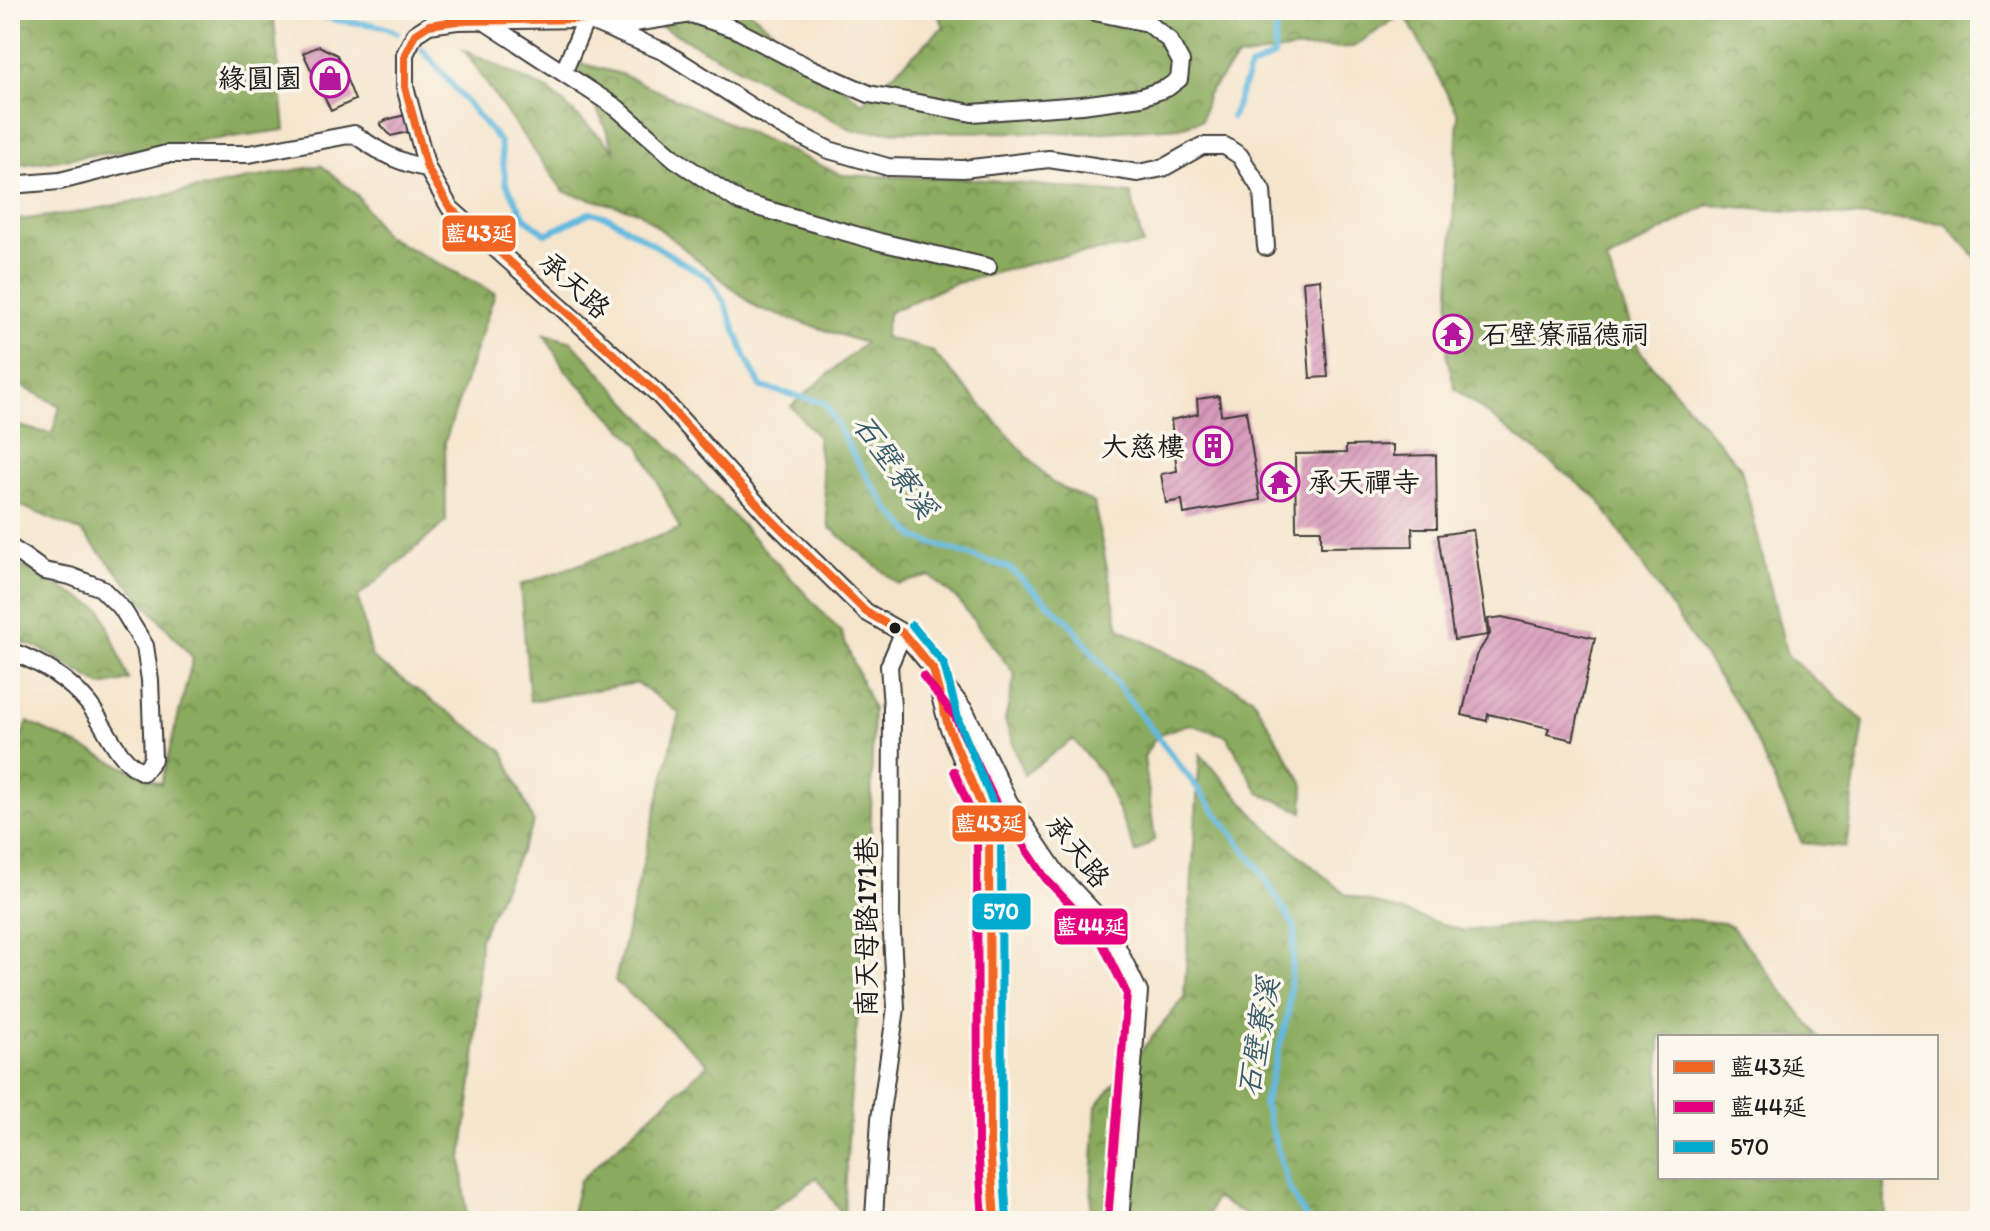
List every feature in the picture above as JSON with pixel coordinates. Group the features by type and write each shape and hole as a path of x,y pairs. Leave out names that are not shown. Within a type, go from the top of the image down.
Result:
{"street":[{"path":"609,27 691,14 735,29 869,94 972,113 1082,105 1141,97 1167,88 1179,79 1181,62 1169,40 1148,23 1085,10"},
{"path":"564,71 586,19"},
{"name":"承天路","path":"1120,1221 1139,992 1107,926 1056,872 1009,802 965,711 903,633 866,612 769,517 658,394 450,208 427,168 405,87 405,54 415,34 429,25 483,20 586,19 665,52 780,125 829,150 888,167 963,169 1049,159 1138,173 1163,168 1202,146 1225,146 1240,156 1262,191 1266,247"},
{"path":"483,20 617,108 675,159 740,202 880,242 988,267"},
{"path":"10,185 60,181 166,154 249,154 354,134 404,164 427,168"},
{"path":"10,547 44,571 70,576 101,588 123,610 145,646 150,680 153,759 143,772 129,766 89,704 69,683 32,659 10,651"},
{"name":"南天母路171巷","path":"871,1221 874,1218 880,1119 896,1008 891,916 892,707 889,666 903,633"},
{"path":"933,669 948,726 989,824 990,1145 995,1221"}],"green space":[{"path":"10,10 273,10 285,130 10,166"},
{"path":"625,10 748,10 862,103 944,26 935,10 1980,10 1980,262 1945,223 1709,205 1607,261 1640,351 1741,468 1787,655 1864,721 1846,847 1802,843 1744,715 1597,498 1455,389 1447,357 1458,114 1404,13 1353,47 1294,49 1237,58 1207,95 1202,120 1181,127 1089,133 854,131 659,25"},
{"path":"464,50 550,91 615,150 576,62 621,74 842,175 974,179 1131,194 1143,245 1055,257 950,285 889,312 884,337 932,351 1051,482 1094,503 1119,628 1252,697 1304,785 1303,812 1259,793 1227,736 1189,724 1157,735 1144,757 1155,839 1136,853 1103,775 1073,739 1024,775 1005,721 1015,675 958,600 930,576 898,584 829,527 817,436 791,406 865,343 757,308 639,212 564,192"},
{"path":"321,165 357,195 384,235 495,293 445,442 446,522 358,597 372,658 503,751 534,823 480,938 475,1059 462,1158 467,1221 10,1221 10,760 28,722 161,784 193,658 82,532 10,501 10,424 52,434 60,406 10,380 10,221 74,213"},
{"path":"544,334 572,342 841,632 873,709 870,871 850,1104 844,1217 817,1177 756,1221 570,1221 580,1180 708,1064 615,981 679,713 637,683 530,701 520,585 680,529 640,446 565,370"},
{"path":"10,559 102,610 129,680 102,686 39,648 10,638"},
{"path":"1200,754 1266,827 1345,894 1465,931 1624,913 1724,923 1732,927 1817,1035 1658,1035 1658,1179 1885,1179 1885,1221 1257,1221 1215,1198 1206,1221 1086,1221 1090,1218 1096,1106 1184,998"}],"building":[{"name":"緣圓園","path":"319,46 337,55 355,100 331,111 303,53"},
{"path":"405,115 408,132 391,136 380,124 386,120"},
{"path":"1320,279 1328,377 1310,378 1303,281"},
{"name":"石壁寮福德祠","path":"1455,319 1467,339 1450,350 1438,330"},
{"name":"大慈樓","path":"1219,396 1221,415 1246,411 1260,500 1184,514 1182,500 1166,503 1161,474 1177,471 1171,420 1198,414 1197,399"},
{"path":"1393,445 1393,456 1436,455 1437,528 1412,528 1413,546 1321,547 1321,530 1296,530 1295,454 1346,453 1346,446"},
{"path":"1473,530 1488,635 1454,640 1438,535"},
{"path":"1502,617 1595,638 1573,740 1547,734 1549,728 1488,714 1487,721 1462,715 1476,656 1490,634 1488,619"}],"waterway":[{"name":"石壁寮溪","path":"310,10 330,19 376,25 397,33"},
{"path":"1232,117 1250,68 1274,56 1277,10"},
{"name":"石壁寮溪","path":"422,49 500,142 506,183 525,218 546,234 591,212 610,218 710,279 725,304 761,387 825,403 858,463 888,508 916,538 1009,568 1069,622 1259,868 1295,928 1288,1014 1264,1104 1290,1191 1308,1221"}],"transit line":[{"name":"藍43延","path":"586,19 457,21 429,25 415,34 405,54 405,87 427,168 450,208 658,394 769,517 866,612 903,633 933,669 948,726 989,824 990,1145 995,1221"},
{"name":"570","path":"912,625 944,664 959,722 1001,822 1002,1145 1007,1220"},
{"name":"藍44延","path":"923,676 955,717 998,807 1046,879 1097,933 1127,994 1108,1220"},
{"name":"藍44延","path":"954,771 977,826 978,1145 983,1221"}],"place":[{"name":"緣圓園","path":"330,78"},
{"name":"石壁寮福德祠","path":"1453,334"},
{"name":"大慈樓","path":"1213,446"},
{"name":"承天禪寺","path":"1280,482"}]}
